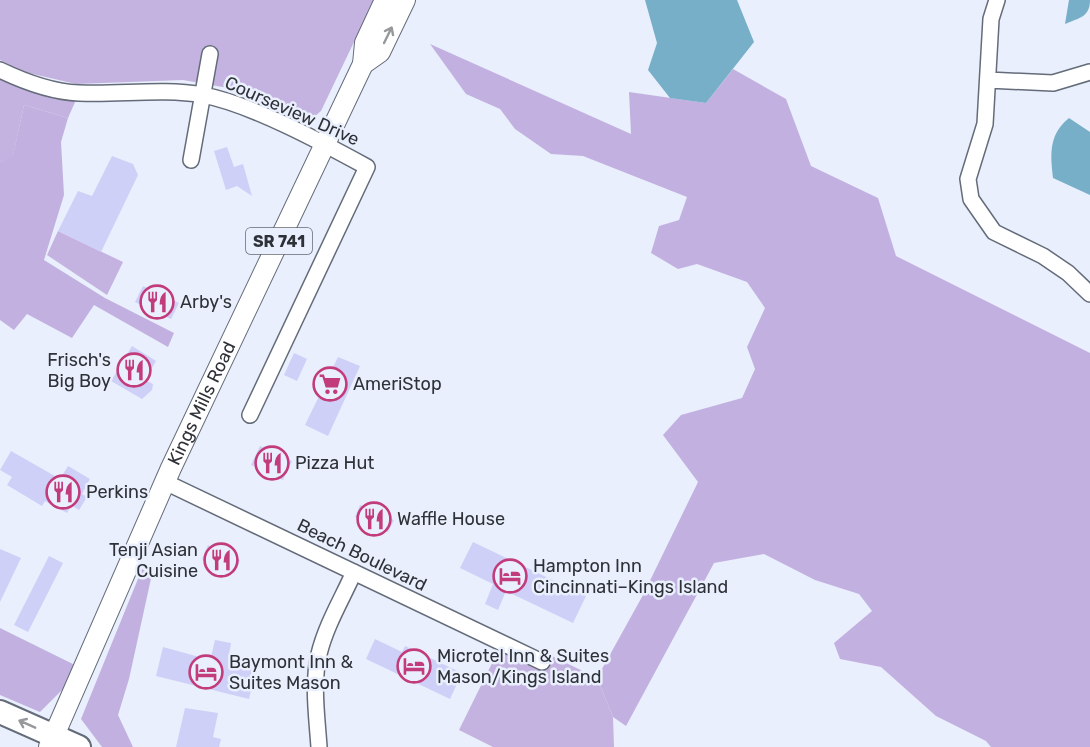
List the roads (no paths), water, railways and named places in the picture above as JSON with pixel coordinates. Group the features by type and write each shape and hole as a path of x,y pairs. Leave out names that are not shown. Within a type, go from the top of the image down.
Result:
{"highway":[{"path":"0,712 51,741 79,747"}],"main road":[{"name":"Kings Mills Road","path":"51,741 165,482 363,64 365,43 385,0"},
{"name":"Kings Mills Road","path":"363,64 380,52 405,0"}],"street":[{"path":"997,0 992,19 985,124 968,179 971,199 994,232 1043,256 1068,273 1090,294"},
{"path":"191,160 210,54"},
{"name":"Courseview Drive","path":"0,70 41,86 63,91 176,92 202,95 256,113 367,166 250,415"},
{"path":"988,80 1053,83 1090,72"},
{"name":"Beach Boulevard","path":"165,482 542,662"},
{"path":"319,747 316,692 319,655 326,633 354,572"}],"water":[{"path":"645,0 737,0 754,42 706,103 670,98 648,70 657,43"},
{"path":"1069,0 1090,0 1090,6 1083,16 1065,24"},
{"path":"1069,118 1090,132 1090,195 1053,178 1052,145 1062,124"}],"place":[{"name":"Arby's","path":"157,302"},
{"name":"Frisch's Big Boy","path":"134,370"},
{"name":"AmeriStop","path":"330,384"},
{"name":"Pizza Hut","path":"272,463"},
{"name":"Perkins","path":"63,492"},
{"name":"Waffle House","path":"374,519"},
{"name":"Tenji Asian Cuisine","path":"221,560"},
{"name":"Hampton Inn Cincinnati–Kings Island","path":"510,576"},
{"name":"Microtel Inn & Suites Mason/Kings Island","path":"414,666"},
{"name":"Baymont Inn & Suites Mason","path":"206,672"}]}
